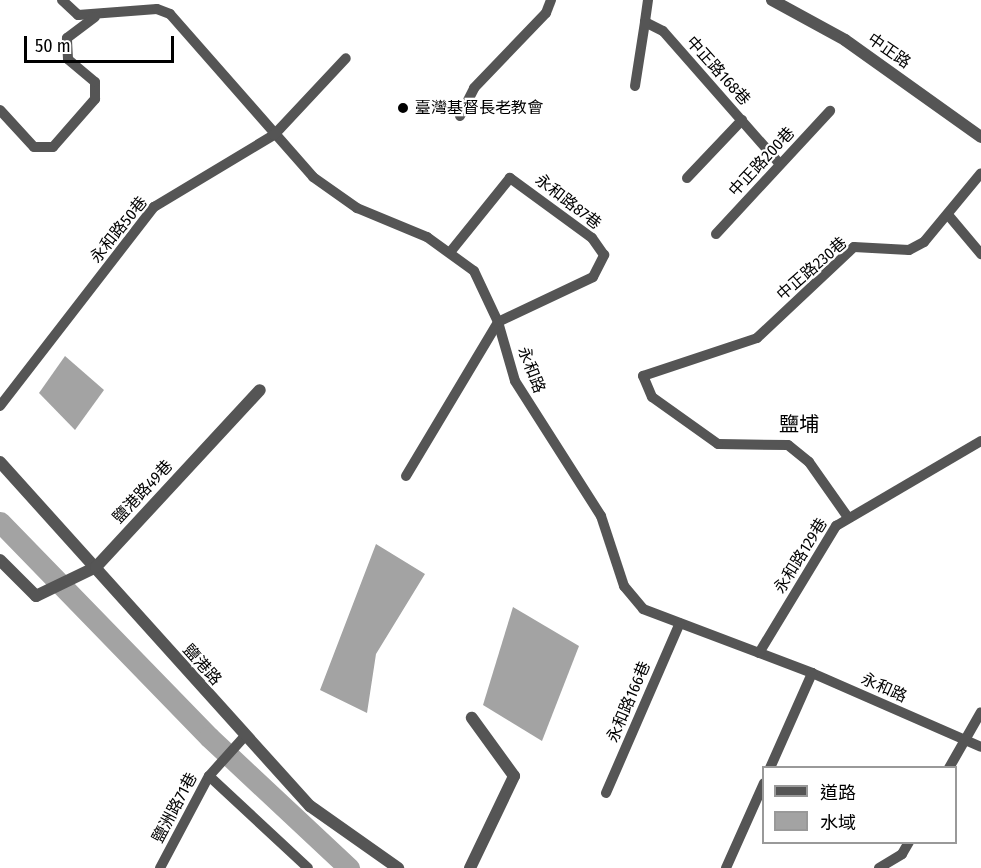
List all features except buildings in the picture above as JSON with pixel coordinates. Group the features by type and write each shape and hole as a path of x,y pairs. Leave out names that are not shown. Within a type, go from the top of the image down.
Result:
{"street":[{"name":"中正路","path":"772,0 845,40 979,132"},
{"name":"鹽港路49巷","path":"0,560 36,596 93,567 260,390"},
{"name":"鹽港路","path":"0,462 244,737 310,806 398,868"},
{"path":"470,868 514,776 472,718"}],"lane":[{"name":"永和路","path":"62,0 78,15 95,17 140,11 170,14 313,177 357,208 451,251 474,270 498,322 515,381 601,516 631,600 680,623 812,673 981,747"},
{"path":"136,0 140,11"},
{"path":"460,116 474,88 546,13 551,0"},
{"path":"635,86 648,0"},
{"path":"0,110 33,147 53,147 95,99 94,82 68,59 67,38 95,17"},
{"name":"中正路168巷","path":"645,22 663,31 779,163"},
{"name":"永和路50巷","path":"0,406 154,207 274,135 346,58"},
{"name":"中正路200巷","path":"716,234 779,163 830,111"},
{"path":"687,178 742,120"},
{"name":"中正路230巷","path":"847,516 809,462 788,445 718,444 652,397 643,376 757,338 854,247 909,250 949,216 981,173"},
{"name":"永和路87巷","path":"451,251 510,178 592,238 604,255 593,277 498,322"},
{"path":"949,216 981,254"},
{"path":"406,476 498,322"},
{"name":"永和路129巷","path":"759,653 847,516 981,441"},
{"name":"永和路166巷","path":"606,793 680,623"},
{"path":"771,766 812,673"},
{"path":"950,766 962,739 981,712"},
{"name":"鹽洲路71巷","path":"160,868 209,776 244,737"},
{"path":"209,776 308,868"},
{"path":"726,868 762,787"},
{"path":"879,868 902,854 908,844"}],"water":[{"path":"65,356 104,390 75,430 39,393"},
{"path":"376,544 425,574 376,654 367,713 320,690"},
{"path":"513,607 579,646 542,741 483,705"}],"waterway":[{"path":"0,522 209,737 349,868"}],"place":[{"name":"臺灣基督長老教會","path":"403,108"}],"district":[{"name":"鹽埔","path":"799,424"}]}
